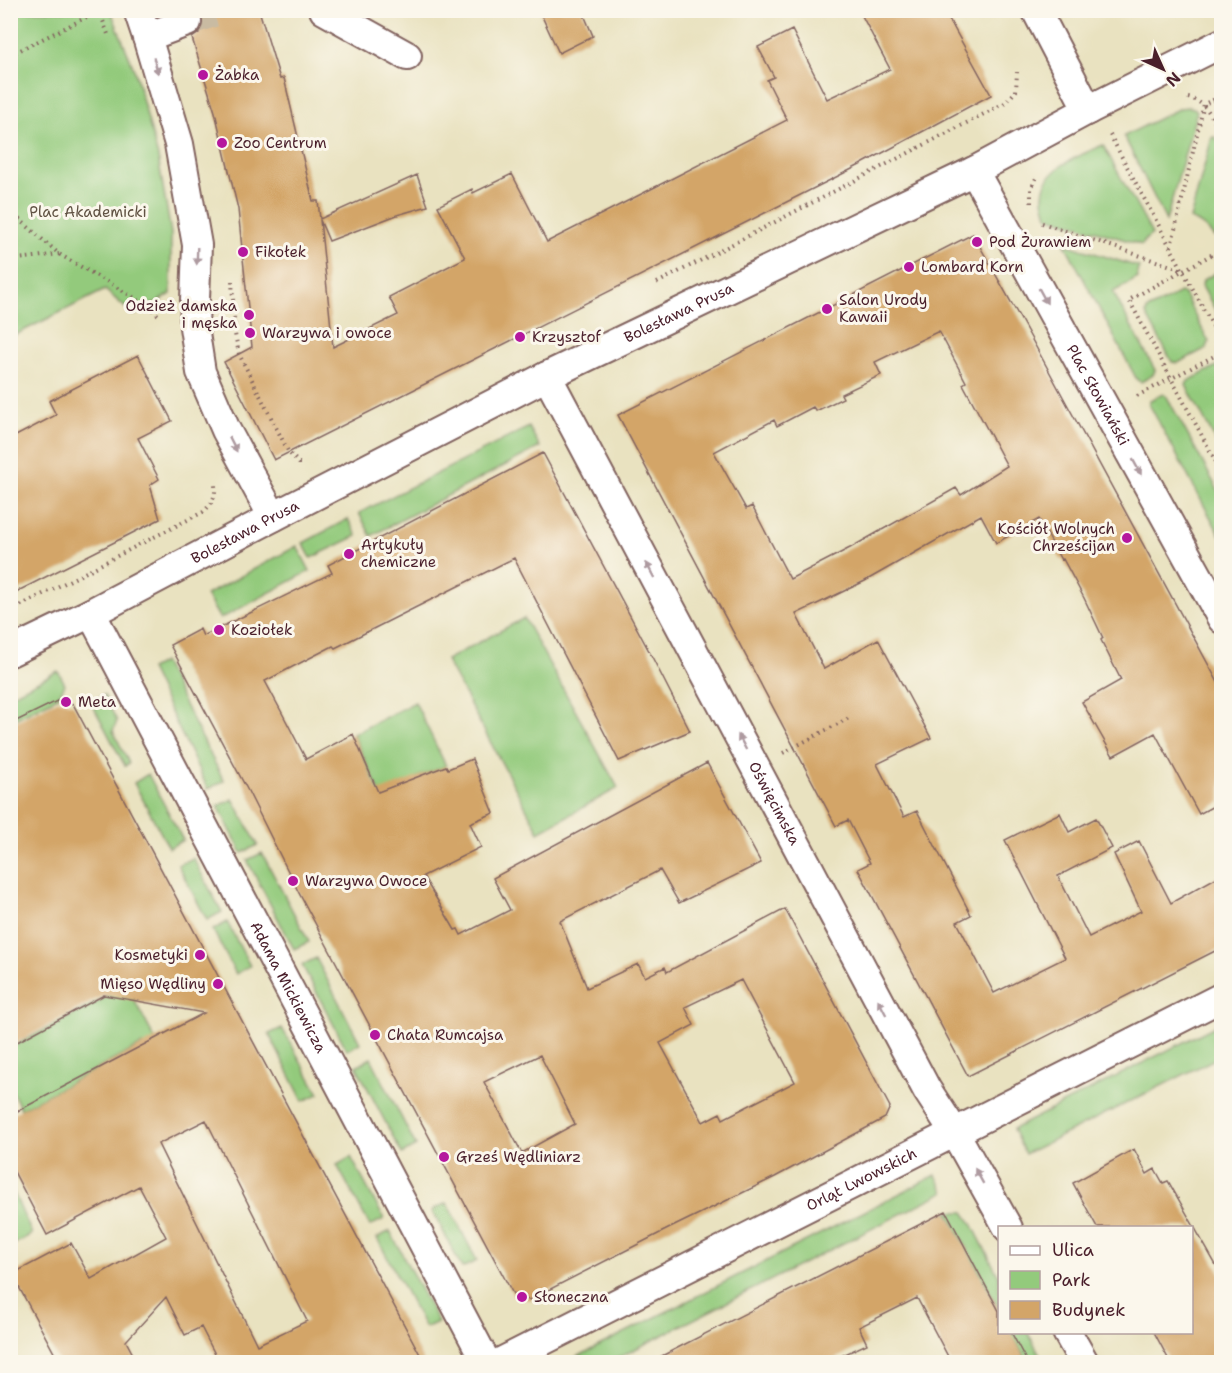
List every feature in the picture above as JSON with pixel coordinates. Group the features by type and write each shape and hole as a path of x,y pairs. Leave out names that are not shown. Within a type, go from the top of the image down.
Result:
{"street":[{"path":"138,10 179,144 197,245 194,327 201,372 226,430 273,517"},
{"path":"324,10 407,56"},
{"path":"1036,10 1089,110"},
{"path":"147,37 187,22"},
{"name":"Bolesława Prusa","path":"10,652 91,613 547,376 974,171 1089,110 1219,51"},
{"name":"Plac Słowiański","path":"974,171 1221,619"},
{"name":"Oświęcimska","path":"547,376 927,1090 955,1133 1007,1226"},
{"name":"Adama Mickiewicza","path":"91,613 486,1362"},
{"name":"Orląt Lwowskich","path":"501,1362 1221,997"},
{"path":"1068,1334 1084,1362"}],"path":[{"path":"10,55 99,11 111,45"},
{"path":"656,283 1005,103 1016,91 1017,72"},
{"path":"1204,104 1221,96"},
{"path":"1184,98 1204,104 1221,135"},
{"path":"1171,248 1204,104"},
{"path":"1107,131 1221,343"},
{"path":"1036,212 1031,203 1031,189 1037,175 1042,170"},
{"path":"10,211 59,254 149,306 160,317"},
{"path":"1047,232 1042,222 1183,270"},
{"path":"1221,249 1129,300 1221,473"},
{"path":"10,260 59,254"},
{"path":"232,278 235,334 239,354 290,453 299,463 307,463"},
{"path":"159,327 160,308"},
{"path":"1137,396 1221,352"},
{"path":"10,611 203,512 212,503 216,493 215,483"},
{"path":"782,754 849,718"}],"green space":[{"name":"Plac Akademicki","path":"10,11 111,11 135,72 158,157 171,233 171,294 134,315 105,290 11,337"},
{"path":"1188,107 1197,111 1166,221 1124,136 1180,108"},
{"path":"1212,137 1215,137 1222,146 1221,234 1214,237 1204,226 1190,219"},
{"path":"1103,145 1152,234 1142,245 1047,216 1043,198 1044,187 1049,178 1064,164"},
{"path":"1065,244 1139,267 1138,278 1113,292 1155,370 1153,375 1141,382 1137,380"},
{"path":"1221,270 1221,320 1202,286 1203,280"},
{"path":"1180,293 1184,294 1209,342 1207,348 1178,363 1172,362 1146,314 1147,310"},
{"path":"1221,364 1221,451 1186,385 1188,381"},
{"path":"1163,394 1167,397 1221,496 1221,537 1149,404 1150,400"},
{"path":"529,427 540,447 371,536 359,513"},
{"path":"348,519 357,536 311,558 303,543"},
{"path":"297,546 310,571 220,619 206,595"},
{"path":"524,618 618,788 539,832 446,660"},
{"path":"163,662 224,781 208,789 150,669"},
{"path":"58,671 65,684 58,697 11,721 11,695"},
{"path":"104,695 117,721 113,731 129,763 125,766 91,702"},
{"path":"415,702 446,766 418,777 385,803 353,734"},
{"path":"148,774 183,840 169,848 134,783"},
{"path":"233,799 258,845 242,853 218,806"},
{"path":"262,853 309,942 294,949 247,860"},
{"path":"193,858 222,912 207,920 178,865"},
{"path":"227,922 250,966 236,974 213,930"},
{"path":"316,958 360,1043 347,1050 302,965"},
{"path":"127,986 182,1091 170,1098 142,1045 21,1109 11,1089 10,1048"},
{"path":"1221,1023 1221,1056 1025,1154 1013,1129"},
{"path":"282,1028 319,1094 303,1101 269,1034"},
{"path":"371,1058 416,1146 402,1154 356,1066"},
{"path":"351,1157 384,1219 370,1226 337,1165"},
{"path":"936,1175 944,1192 610,1362 567,1362"},
{"path":"11,1187 32,1234 10,1246"},
{"path":"447,1203 477,1261 462,1268 432,1210"},
{"path":"948,1212 964,1212 971,1222 998,1275 998,1307"},
{"path":"390,1231 438,1322 425,1328 377,1238"},
{"path":"1012,1334 1029,1334 1044,1362 1028,1362"}],"building":[{"path":"198,10 259,10 280,79 284,78 313,201 318,201 320,219 417,175 428,206 397,215 329,241 320,220 333,347 398,315 389,297 465,258 438,206 472,189 473,193 512,174 547,242 787,120 767,80 774,77 758,47 792,30 827,99 890,69 859,10 944,10 991,95 860,165 274,460 224,362 252,347 238,209 215,112 192,38 199,33 203,25 203,17"},
{"path":"539,10 582,10 593,36 559,53"},
{"path":"973,234 1221,688 1221,802 1199,814 1155,733 1113,756 1082,702 1121,680 1084,598 1039,519 996,543 981,515 865,581 796,614 824,669 878,639 931,738 877,764 904,817 917,811 971,915 957,922 994,993 1065,958 1005,840 1060,813 1069,832 1096,818 1112,848 1058,876 1089,937 1141,911 1114,854 1139,841 1171,903 1221,875 1221,948 968,1076 858,869 870,863 848,820 836,826 618,415","holes":["939,331 966,382 963,384 1007,466 961,495 956,488 790,579 752,506 746,509 714,452 774,420 777,426 813,407 816,411 843,398 841,394 881,375 875,362"]},
{"path":"138,355 172,421 138,438 159,479 150,485 160,519 10,595 10,439 56,415 49,401"},
{"path":"543,453 690,731 619,761 514,558 265,681 306,759 353,734 378,792 446,766 448,769 472,759 494,813 470,823 481,847 423,876 455,930 458,929 461,935 510,910 493,878 707,763 761,863 679,903 660,870 560,921 587,988 638,964 645,977 665,967 667,972 785,909 890,1107 885,1118 775,1177 529,1300 513,1294 299,893 248,791 170,645 200,629 203,636 332,573 328,565","holes":["741,980 795,1082 723,1119 720,1113 703,1122 660,1043 694,1025 685,1007","540,1055 575,1124 522,1153 484,1082"]},
{"path":"59,700 73,704 424,1362 219,1362 201,1327 185,1335 166,1297 126,1341 137,1362 59,1362 12,1274 71,1243 91,1279 166,1237 139,1186 47,1235 10,1164 10,1115 204,1013 104,995 10,1046 10,724","holes":["206,1120 307,1321 257,1345 158,1144"]},
{"path":"1134,1149 1147,1174 1155,1169 1163,1183 1168,1181 1221,1274 1221,1362 1170,1362 1155,1334 1193,1334 1193,1226 1096,1226 1073,1183"},
{"path":"946,1211 998,1309 998,1334 1012,1334 1027,1362 951,1362 917,1298 859,1327 867,1344 828,1362 650,1362"}],"tunnel":[{"path":"187,22 222,10"}],"place":[{"name":"Żabka","path":"203,75"},
{"name":"Zoo Centrum","path":"222,143"},
{"name":"Pod Żurawiem","path":"977,242"},
{"name":"Fikołek","path":"243,252"},
{"name":"Lombard Korn","path":"909,267"},
{"name":"Salon Urody Kawaii","path":"827,309"},
{"name":"Odzież damska i męska","path":"249,315"},
{"name":"Warzywa i owoce","path":"250,333"},
{"name":"Krzysztof","path":"520,337"},
{"name":"Kościół Wolnych Chrześcijan","path":"1127,538"},
{"name":"Artykuły chemiczne","path":"349,554"},
{"name":"Koziołek","path":"219,630"},
{"name":"Meta","path":"66,702"},
{"name":"Warzywa Owoce","path":"293,881"},
{"name":"Kosmetyki","path":"200,955"},
{"name":"Mięso Wędliny","path":"218,984"},
{"name":"Chata Rumcajsa","path":"375,1035"},
{"name":"Grześ Wędliniarz","path":"444,1157"},
{"name":"Słoneczna","path":"522,1297"}]}
